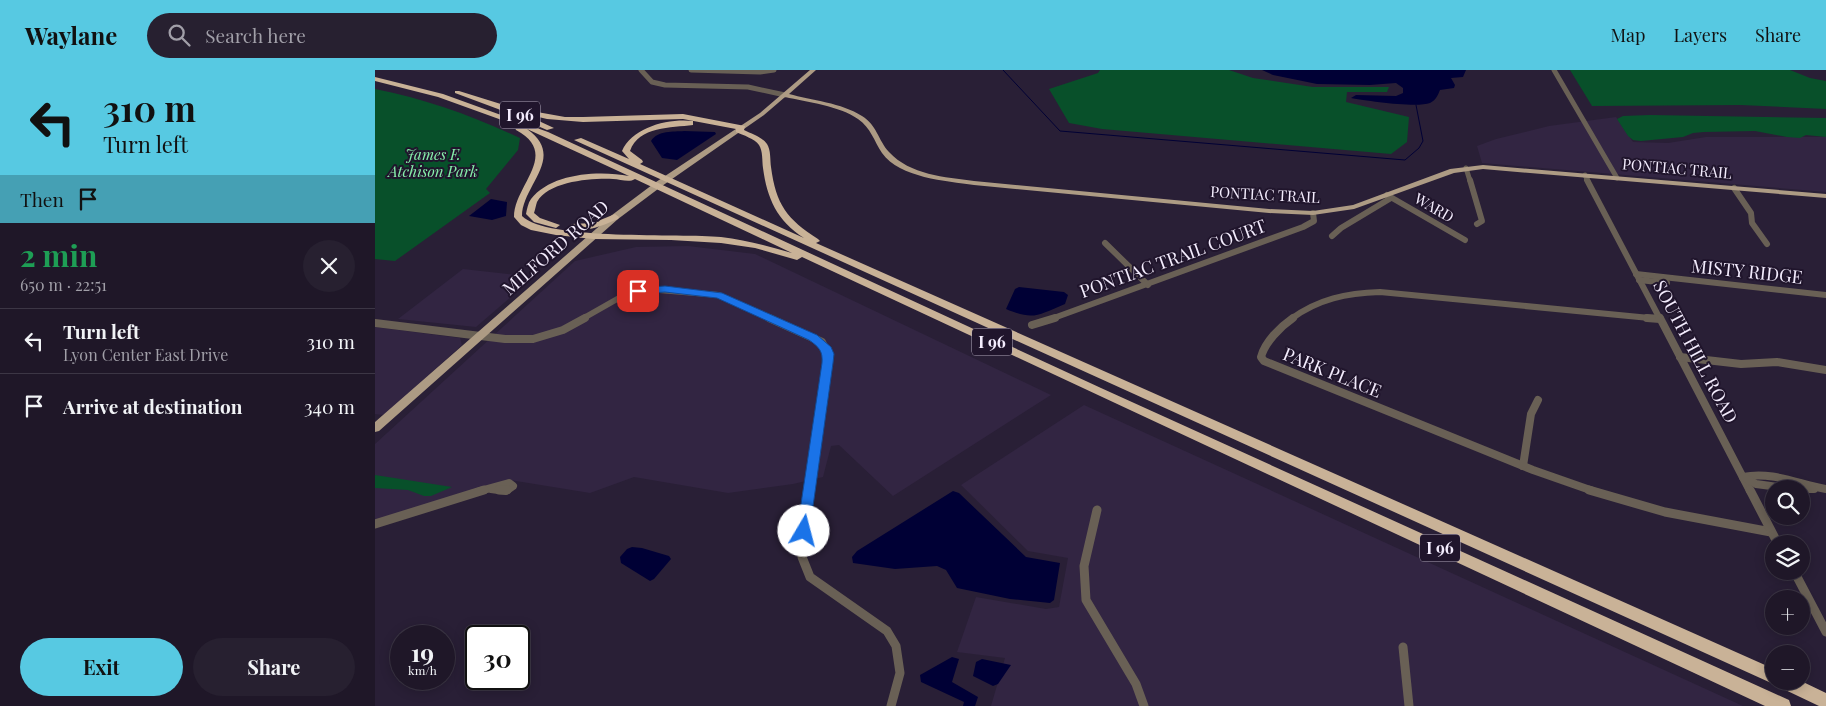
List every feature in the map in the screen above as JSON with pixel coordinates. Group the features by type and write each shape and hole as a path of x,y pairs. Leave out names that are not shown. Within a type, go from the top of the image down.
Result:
{"highway":[{"name":"I 96","path":"375,74 469,95 521,115 660,175 894,283 1765,673"},
{"name":"I 96","path":"375,79 437,92 545,134 646,183 707,209 1097,391 1783,706"},
{"path":"469,95 562,119 686,116 740,130 760,141 765,147 771,196 783,218 812,240 894,283"},
{"path":"483,109 525,131 537,144 540,158 539,168 517,209 517,217 527,225 543,230 593,236 696,238 756,245 792,255 885,291"},
{"path":"660,175 627,153 627,146 637,136 661,127 679,123 702,124 740,130"},
{"path":"615,217 588,227 561,226 537,220 530,214 530,209 535,200 545,192 578,178 612,175 646,183"},
{"path":"1802,690 1826,701"}],"main road":[{"name":"MILFORD ROAD","path":"375,428 615,217 653,188 770,108 813,70"},
{"name":"PONTIAC TRAIL","path":"785,95 845,110 860,116 871,126 886,153 905,168 931,177 974,183 1269,211 1313,213 1342,210 1389,197 1453,171 1483,167 1826,196"}],"street":[{"path":"641,70 652,82 686,87 748,87 785,95"},
{"path":"691,70 760,72 774,70"},
{"path":"1554,70 1617,178"},
{"path":"1466,168 1481,216 1481,221 1477,224"},
{"name":"SOUTH HILL ROAD","path":"1585,176 1773,535"},
{"path":"1734,188 1749,208 1753,223 1767,244"},
{"path":"1333,236 1341,228 1389,197"},
{"name":"WARD","path":"1389,197 1465,240"},
{"name":"PONTIAC TRAIL COURT","path":"1032,325 1082,309 1303,227 1314,221 1313,213"},
{"path":"1105,244 1148,285"},
{"path":"1637,277 1826,300"},
{"name":"MISTY RIDGE","path":"1637,277 1826,295"},
{"path":"375,323 519,340 552,334 626,294 657,289 719,295 822,342 828,354 828,363 802,557 810,577 887,631 896,646 899,662 898,684 891,706"},
{"name":"PARK PLACE","path":"1660,319 1397,292 1359,292 1333,298 1304,309 1279,330 1261,353 1261,357 1264,361 1277,367 1575,485 1649,508 1771,532"},
{"path":"1680,357 1741,364 1777,362 1826,370"},
{"path":"1523,466 1531,414 1538,400"},
{"path":"1743,477 1752,474 1792,480 1824,489"},
{"path":"1743,477 1756,484 1765,485"},
{"path":"375,524 491,489"},
{"path":"1810,489 1824,489"},
{"path":"1097,510 1083,567 1083,587 1089,606 1136,684 1144,706"},
{"path":"1799,580 1826,632"},
{"path":"1403,647 1409,706"}],"shaded area":[{"path":"1262,70 1466,70 1463,77 1451,78 1455,85 1454,88 1440,90 1438,96 1430,103 1414,105 1351,98 1356,95 1396,96 1403,93 1403,88 1396,83 1370,85 1317,84 1273,75"},
{"path":"1616,117 1633,142 1668,143 1706,137 1826,137 1826,192 1482,163 1477,146 1496,139 1549,126"},
{"path":"684,131 715,132 716,134 677,160 662,158 651,141 654,137 662,133"},
{"path":"491,199 507,202 506,216 492,220 469,216"},
{"path":"688,246 755,254 1051,395 893,496 839,445 831,446 823,477 793,484 728,493 634,477 590,493 510,480 375,521 375,444 575,261 636,247"},
{"path":"463,269 534,277 476,327 398,319"},
{"path":"1019,287 1064,292 1068,295 1065,304 1042,314 1023,315 1006,309 1015,289"},
{"path":"375,327 460,338 462,345 384,415 375,414"},
{"path":"1084,405 1743,706 991,706 1005,658 957,652 976,597 1046,609 1059,607 1068,558 1028,551 961,485"},
{"path":"953,491 959,493 1026,557 1060,563 1054,600 1050,603 1010,599 957,588 946,570 937,566 895,569 853,563 852,557 857,551"},
{"path":"632,547 669,556 671,559 654,579 650,581 621,563 620,557 627,549"},
{"path":"952,657 959,659 952,682 978,697 975,706 963,706 964,702 921,682 920,675"},
{"path":"982,659 1011,665 998,684 993,686 973,676 976,662"}],"green space":[{"path":"1100,70 1229,70 1253,78 1313,87 1389,87 1387,92 1347,92 1346,102 1409,117 1407,142 1391,154 1102,129 1069,123 1049,89 1098,73"},
{"path":"1570,70 1790,70 1810,78 1826,81 1826,109 1741,105 1592,106"},
{"name":"James F. Atchison Park","path":"375,89 449,109 485,122 520,138 518,150 486,189 490,193 395,261 375,259"},
{"path":"1623,116 1826,118 1826,137 1806,135 1800,138 1787,137 1755,131 1704,132 1693,133 1683,137 1641,141 1633,140 1628,136 1617,119"},
{"path":"375,475 452,487 431,496 424,496 408,490 375,488"}],"waterway":[{"path":"1003,70 1060,131 1405,160 1419,148 1423,141 1416,105"}],"route":[{"path":"638,291 665,289 719,295 822,342 828,354 828,363 804,531"}]}
